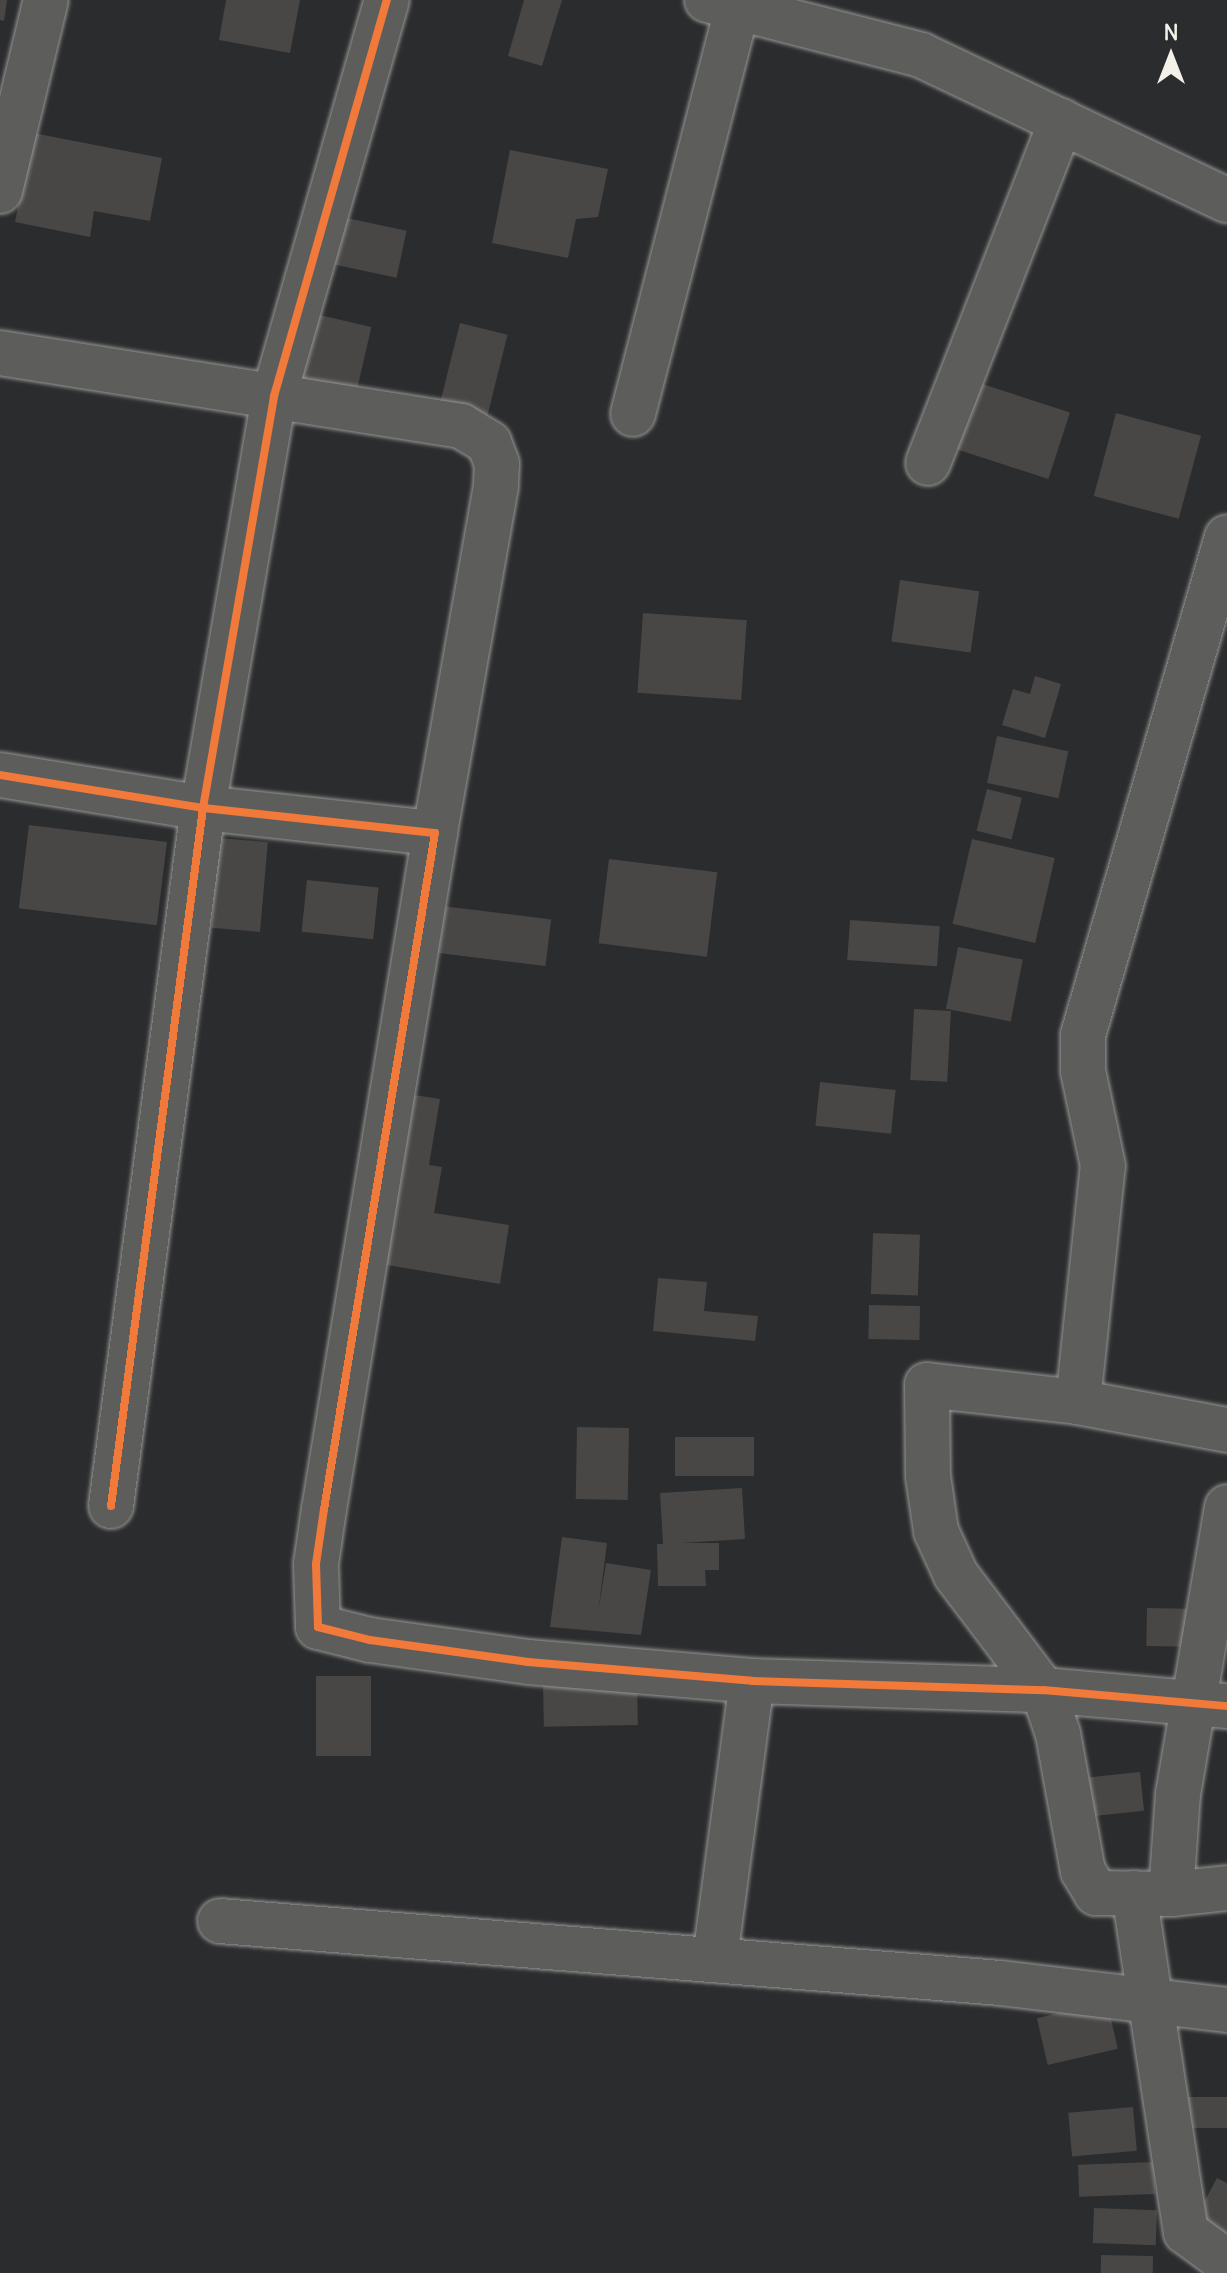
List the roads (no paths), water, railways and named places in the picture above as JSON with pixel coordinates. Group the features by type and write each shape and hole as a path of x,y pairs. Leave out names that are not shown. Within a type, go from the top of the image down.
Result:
{"street":[{"path":"0,191 46,0"},
{"path":"111,1506 203,808 274,396 387,0"},
{"path":"633,414 722,5 921,55 1227,200"},
{"path":"928,463 1061,121"},
{"path":"0,353 461,426 489,443 497,464 324,1509 316,1564 318,1627 370,1640 528,1662 752,1681 1043,1690 1210,1703"},
{"path":"1078,1402 1103,1166 1083,1071 1083,1035 1227,537"},
{"path":"0,775 203,808 435,833"},
{"path":"1227,1430 1078,1402 927,1385 928,1476 936,1531 956,1575 1043,1690 1058,1734 1083,1871 1096,1893 1153,1894 1227,1888"},
{"path":"1227,1507 1210,1703 1178,1794 1153,1894 1153,1998 1186,2232 1227,2262"},
{"path":"715,1958 752,1681"},
{"path":"220,1921 715,1958 1153,1998 1227,2010"}]}
